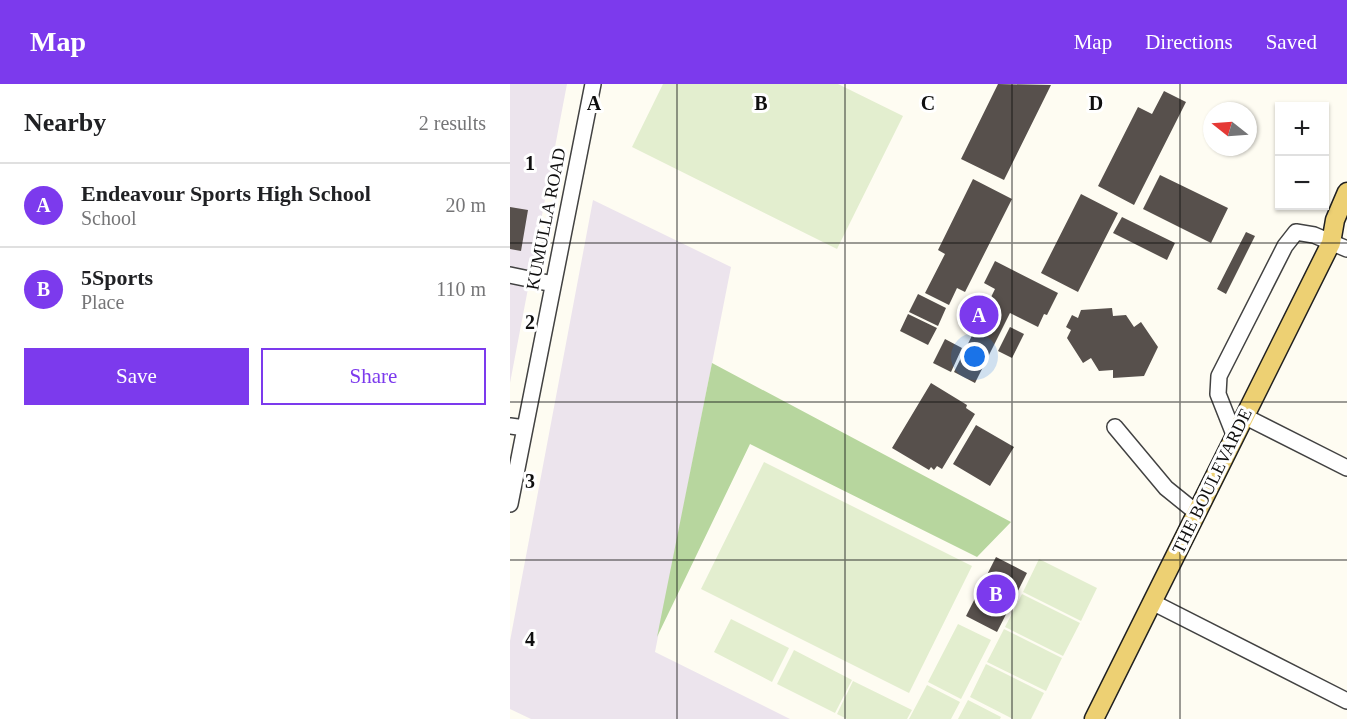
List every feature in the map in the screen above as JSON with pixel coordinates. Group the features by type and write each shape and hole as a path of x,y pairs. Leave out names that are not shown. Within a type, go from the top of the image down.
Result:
{"main road":[{"name":"THE BOULEVARDE","path":"1339,246 1335,220 1346,193"},
{"name":"THE BOULEVARDE","path":"1094,719 1244,416 1347,231"}],"street":[{"name":"KUMULLA ROAD","path":"510,504 517,427 553,284 593,84"},
{"path":"1235,437 1218,394 1219,376 1284,246 1296,232 1314,235 1339,246"},
{"path":"510,275 553,284"},
{"path":"1244,416 1347,468"},
{"path":"1115,427 1166,488 1197,513"},
{"path":"1152,602 1347,701"}],"shaded area":[{"path":"510,84 567,84 510,383"},
{"path":"593,200 731,267 655,652 790,719 531,719 510,709 510,641"}],"green space":[{"path":"663,84 838,84 903,116 837,249 632,147"},
{"path":"712,363 1011,522 977,557 750,444 657,637"},
{"path":"764,462 972,566 909,693 701,589"},
{"path":"1039,559 1097,588 1081,621 1023,592"},
{"path":"1022,594 1080,623 1063,656 1005,627"},
{"path":"731,619 789,648 772,682 714,652"},
{"path":"958,624 991,640 961,699 928,682"},
{"path":"1004,629 1062,658 1046,691 987,662"},
{"path":"794,650 852,680 835,713 777,684"},
{"path":"986,664 1044,693 1031,719 1013,719 970,697"},
{"path":"853,681 912,710 907,719 847,719 837,714"},
{"path":"927,685 960,702 951,719 909,719"},
{"path":"968,700 1001,717 1000,719 958,719"}],"building":[{"path":"998,84 1051,85 1004,180 961,159"},
{"path":"1164,91 1186,102 1134,205 1098,186 1138,107 1152,114"},
{"path":"1160,175 1228,208 1211,243 1143,209"},
{"path":"973,179 1012,199 965,292 957,288 949,305 925,293 945,254 938,250"},
{"path":"1081,194 1118,213 1078,292 1041,273"},
{"path":"510,207 528,210 521,251 510,249"},
{"path":"1122,217 1175,243 1167,260 1113,233"},
{"path":"1246,232 1255,236 1226,294 1217,289"},
{"path":"995,261 1058,293 1038,327 1010,313 975,383 954,372 995,289 984,283"},
{"path":"918,294 946,308 938,326 909,312"},
{"path":"1112,308 1113,316 1126,315 1134,327 1141,322 1158,347 1144,376 1113,378 1113,370 1099,371 1091,358 1083,363 1067,338 1071,330 1066,327 1072,315 1078,318 1081,310"},
{"path":"908,314 937,328 928,345 900,331"},
{"path":"1010,327 1024,334 1012,358 998,351"},
{"path":"945,339 962,348 951,372 933,363"},
{"path":"931,383 967,405 966,408 975,414 942,469 937,466 934,470 931,467 929,470 892,448"},
{"path":"976,425 1014,447 990,486 953,464"},
{"path":"996,557 1027,573 997,632 966,616"}],"place":[{"name":"Endeavour Sports High School","path":"979,315"},
{"name":"5Sports","path":"996,594"}]}
